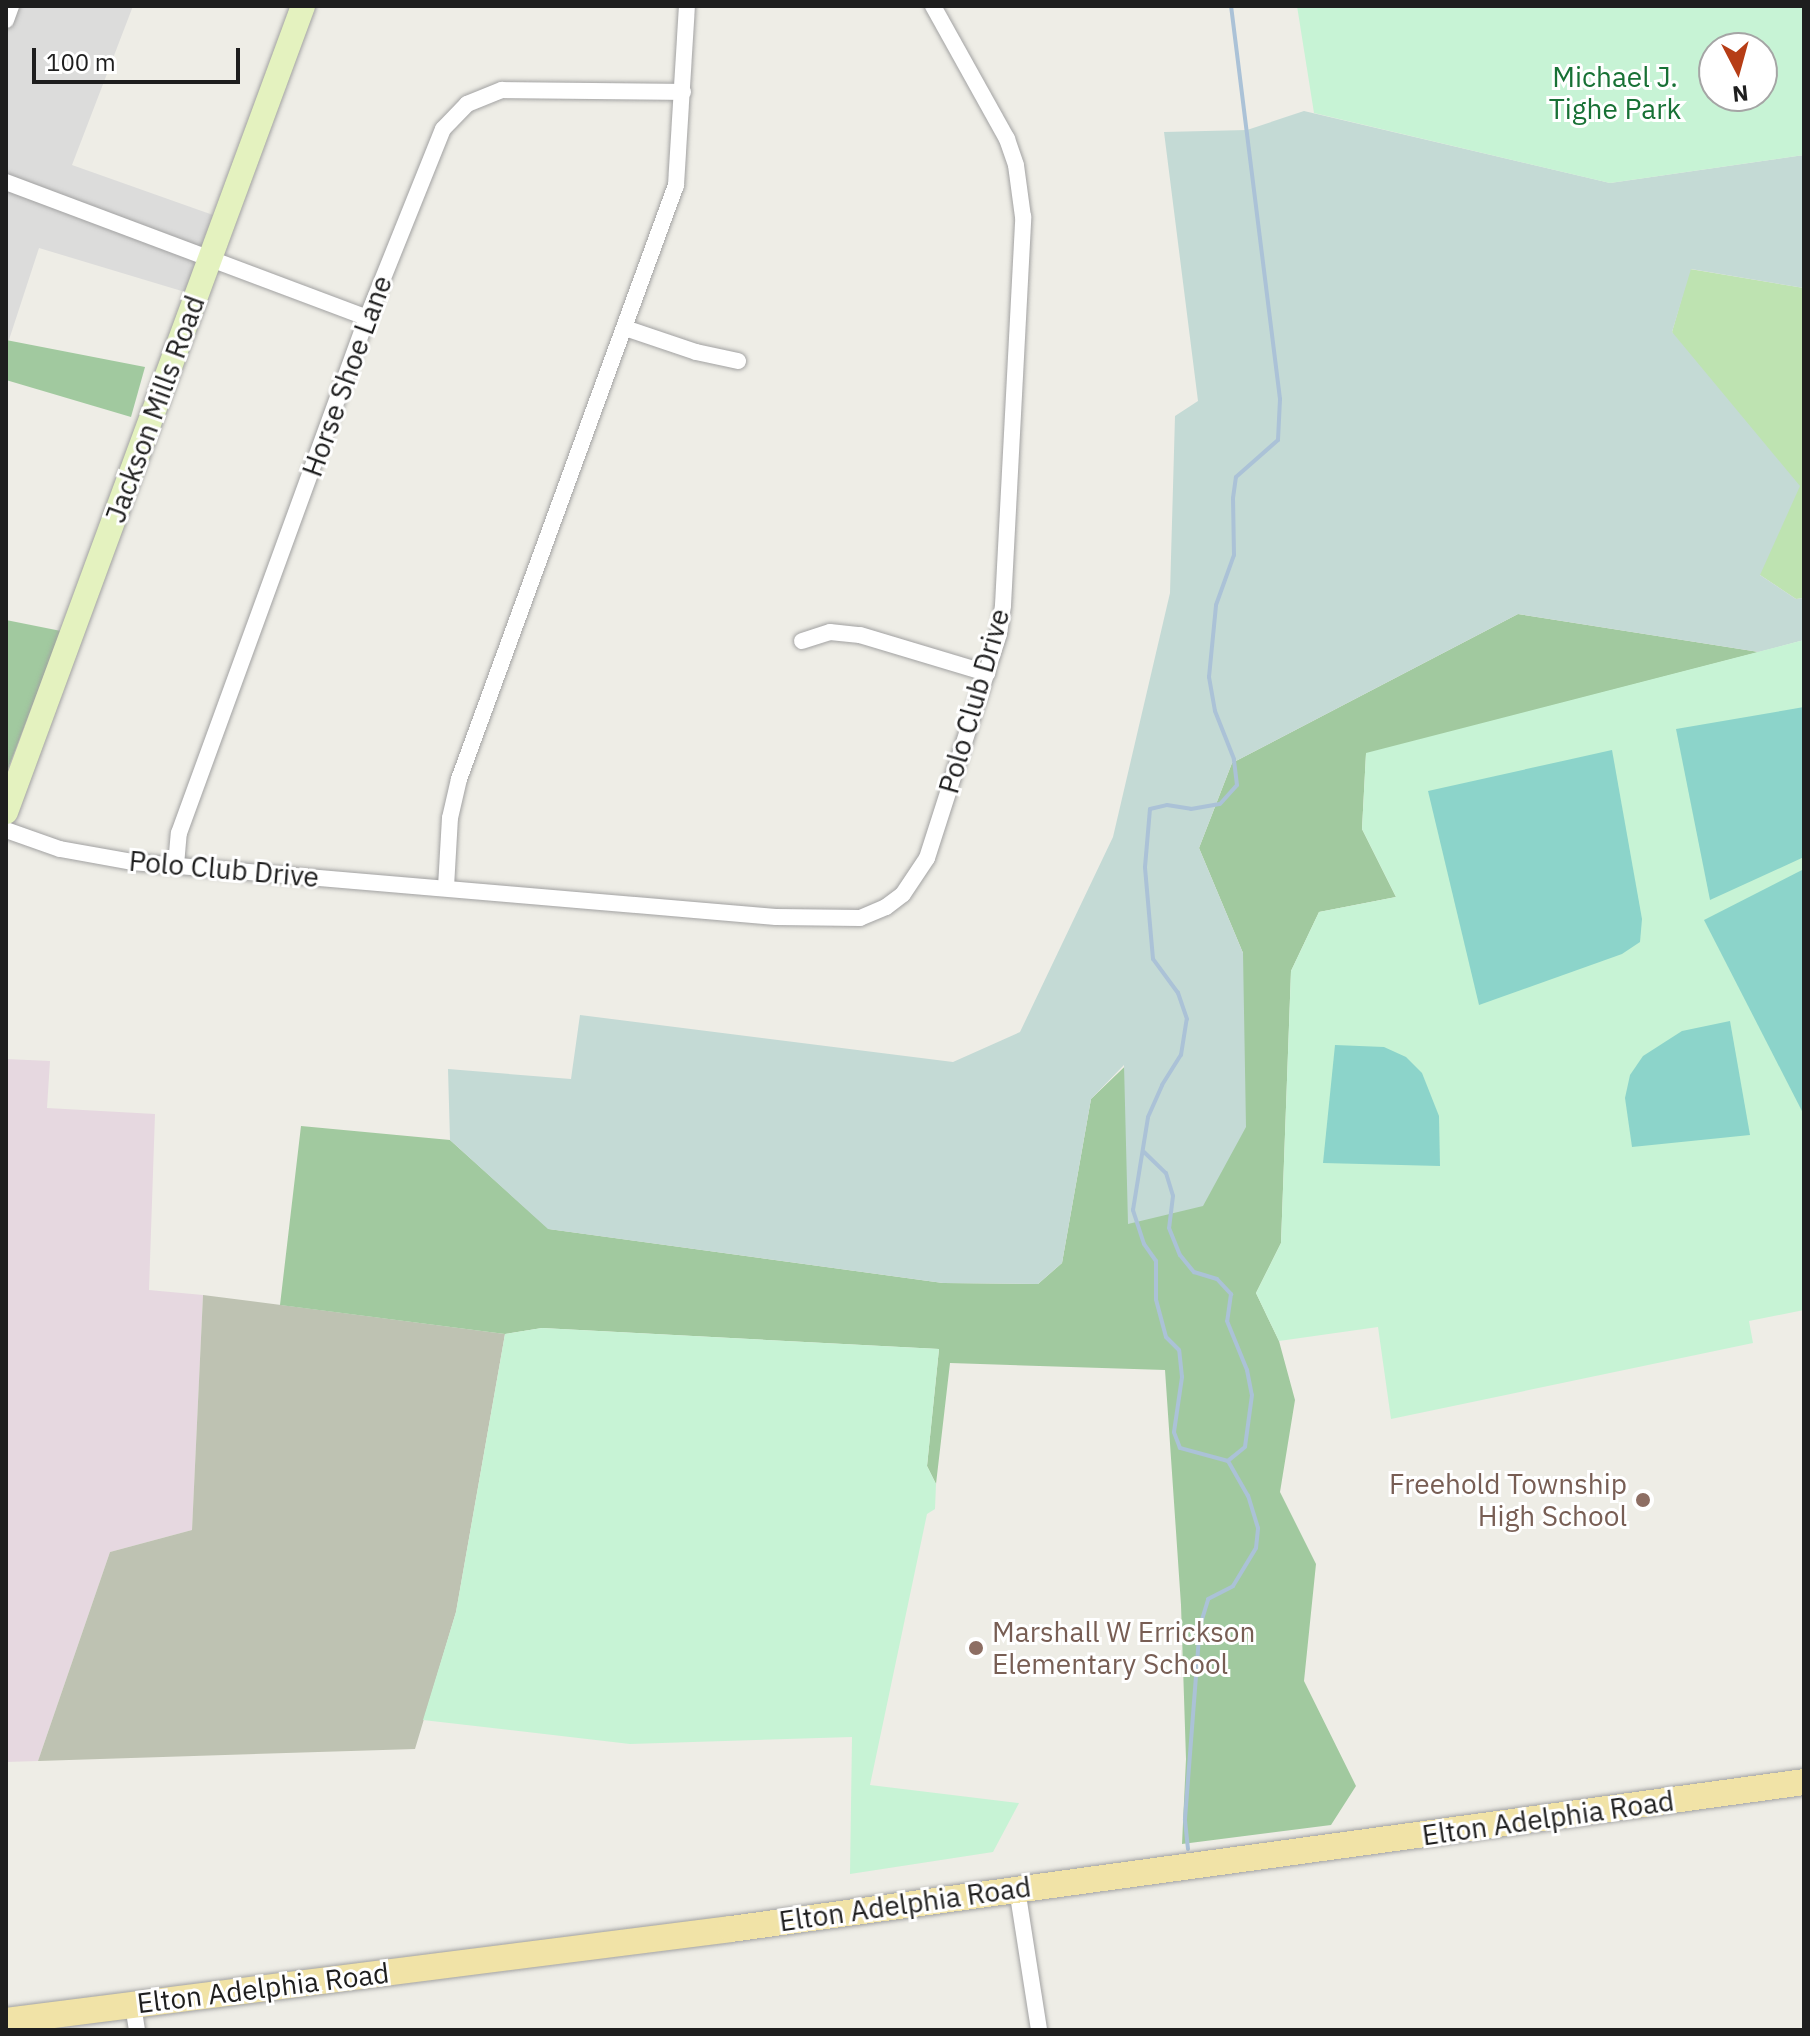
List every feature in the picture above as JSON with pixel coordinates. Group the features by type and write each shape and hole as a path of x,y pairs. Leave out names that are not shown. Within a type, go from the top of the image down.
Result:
{"main road":[{"name":"Jackson Mills Road","path":"6,812 252,152 303,6"},
{"name":"Elton Adelphia Road","path":"6,2021 135,2018 1017,1889 1804,1782"}],"street":[{"path":"446,887 450,818 459,779 676,185 687,6"},
{"name":"Polo Club Drive","path":"6,830 84,855 776,917 840,920 869,915 896,901 922,870 987,673 1003,605 1021,192 1007,139 933,6"},
{"name":"Horse Shoe Lane","path":"176,865 179,833 367,318 438,137 467,104 490,93 516,88 683,92"},
{"path":"6,182 367,318"},
{"path":"625,328 696,352 738,361"},
{"path":"802,641 830,632 860,635 987,673"},
{"path":"1017,1889 1039,2030"}],"shaded area":[{"path":"6,6 133,6 72,165 213,215 185,292 39,248 6,349"},
{"path":"1304,111 1610,183 1804,155 1804,288 1691,269 1672,332 1800,486 1760,575 1796,599 1804,598 1804,640 1759,652 1518,614 1232,763 1199,848 1243,953 1246,1127 1203,1206 1128,1224 1124,1065 1091,1099 1062,1263 1038,1284 943,1283 548,1229 450,1140 448,1069 571,1079 580,1015 953,1062 1020,1032 1113,837 1170,593 1175,416 1198,401 1164,132 1247,130"},
{"path":"1804,707 1804,857 1710,900 1676,729"},
{"path":"1612,750 1642,919 1640,942 1622,954 1479,1005 1428,791"},
{"path":"1804,869 1804,1115 1704,920"},
{"path":"1730,1021 1750,1135 1632,1147 1625,1098 1630,1075 1643,1056 1682,1031"},
{"path":"1335,1045 1384,1047 1406,1057 1422,1073 1439,1116 1440,1166 1323,1163"},
{"path":"6,1059 50,1061 47,1108 155,1114 149,1290 203,1295 192,1530 110,1552 38,1761 6,1762"},
{"path":"203,1295 505,1334 456,1612 415,1749 38,1761 110,1552 192,1530"}],"green space":[{"name":"Michael J. Tighe Park","path":"1297,6 1804,6 1804,155 1610,183 1314,113"},
{"path":"1690,269 1804,288 1804,598 1796,599 1760,575 1672,332"},
{"path":"6,340 145,367 131,417 6,380"},
{"path":"1518,614 1759,652 1366,754 1362,829 1396,897 1319,912 1291,971 1281,1243 1256,1293 1279,1341 1295,1400 1280,1492 1316,1564 1304,1681 1356,1786 1331,1825 1182,1844 1186,1759 1181,1605 1165,1370 950,1363 936,1484 927,1466 939,1349 542,1328 505,1334 280,1305 301,1126 450,1140 549,1229 943,1283 1038,1284 1062,1263 1091,1099 1243,953 1199,848 1232,763"},
{"path":"6,620 61,631 6,774"},
{"path":"1804,640 1804,1310 1749,1321 1753,1343 1391,1419 1378,1327 1279,1341 1256,1293 1281,1243 1291,971 1319,912 1396,897 1362,829 1366,753"},
{"path":"542,1328 939,1349 927,1466 936,1484 935,1509 927,1514 870,1785 1019,1803 993,1852 850,1874 852,1737 630,1744 423,1720 456,1612 505,1334"}],"waterway":[{"path":"1144,1152 1166,1173 1173,1196 1169,1228 1180,1255 1194,1272 1217,1279 1231,1294 1227,1321 1247,1370 1252,1395 1245,1447 1228,1461 1180,1448 1174,1432 1182,1377 1179,1350 1166,1337 1156,1299 1156,1261 1144,1244 1133,1210 1148,1117 1162,1085 1181,1055 1187,1019 1178,993 1153,959 1145,867 1150,809 1167,805 1191,809 1220,804 1237,785 1234,759 1215,711 1209,677 1216,605 1234,555 1233,498 1236,477 1278,440 1280,399 1231,6"},
{"path":"1188,1849 1185,1819 1200,1626 1208,1599 1233,1586 1256,1548 1258,1528 1248,1496 1228,1461"}],"place":[{"name":"Freehold Township High School","path":"1643,1500"},
{"name":"Marshall W Errickson Elementary School","path":"976,1648"}]}
